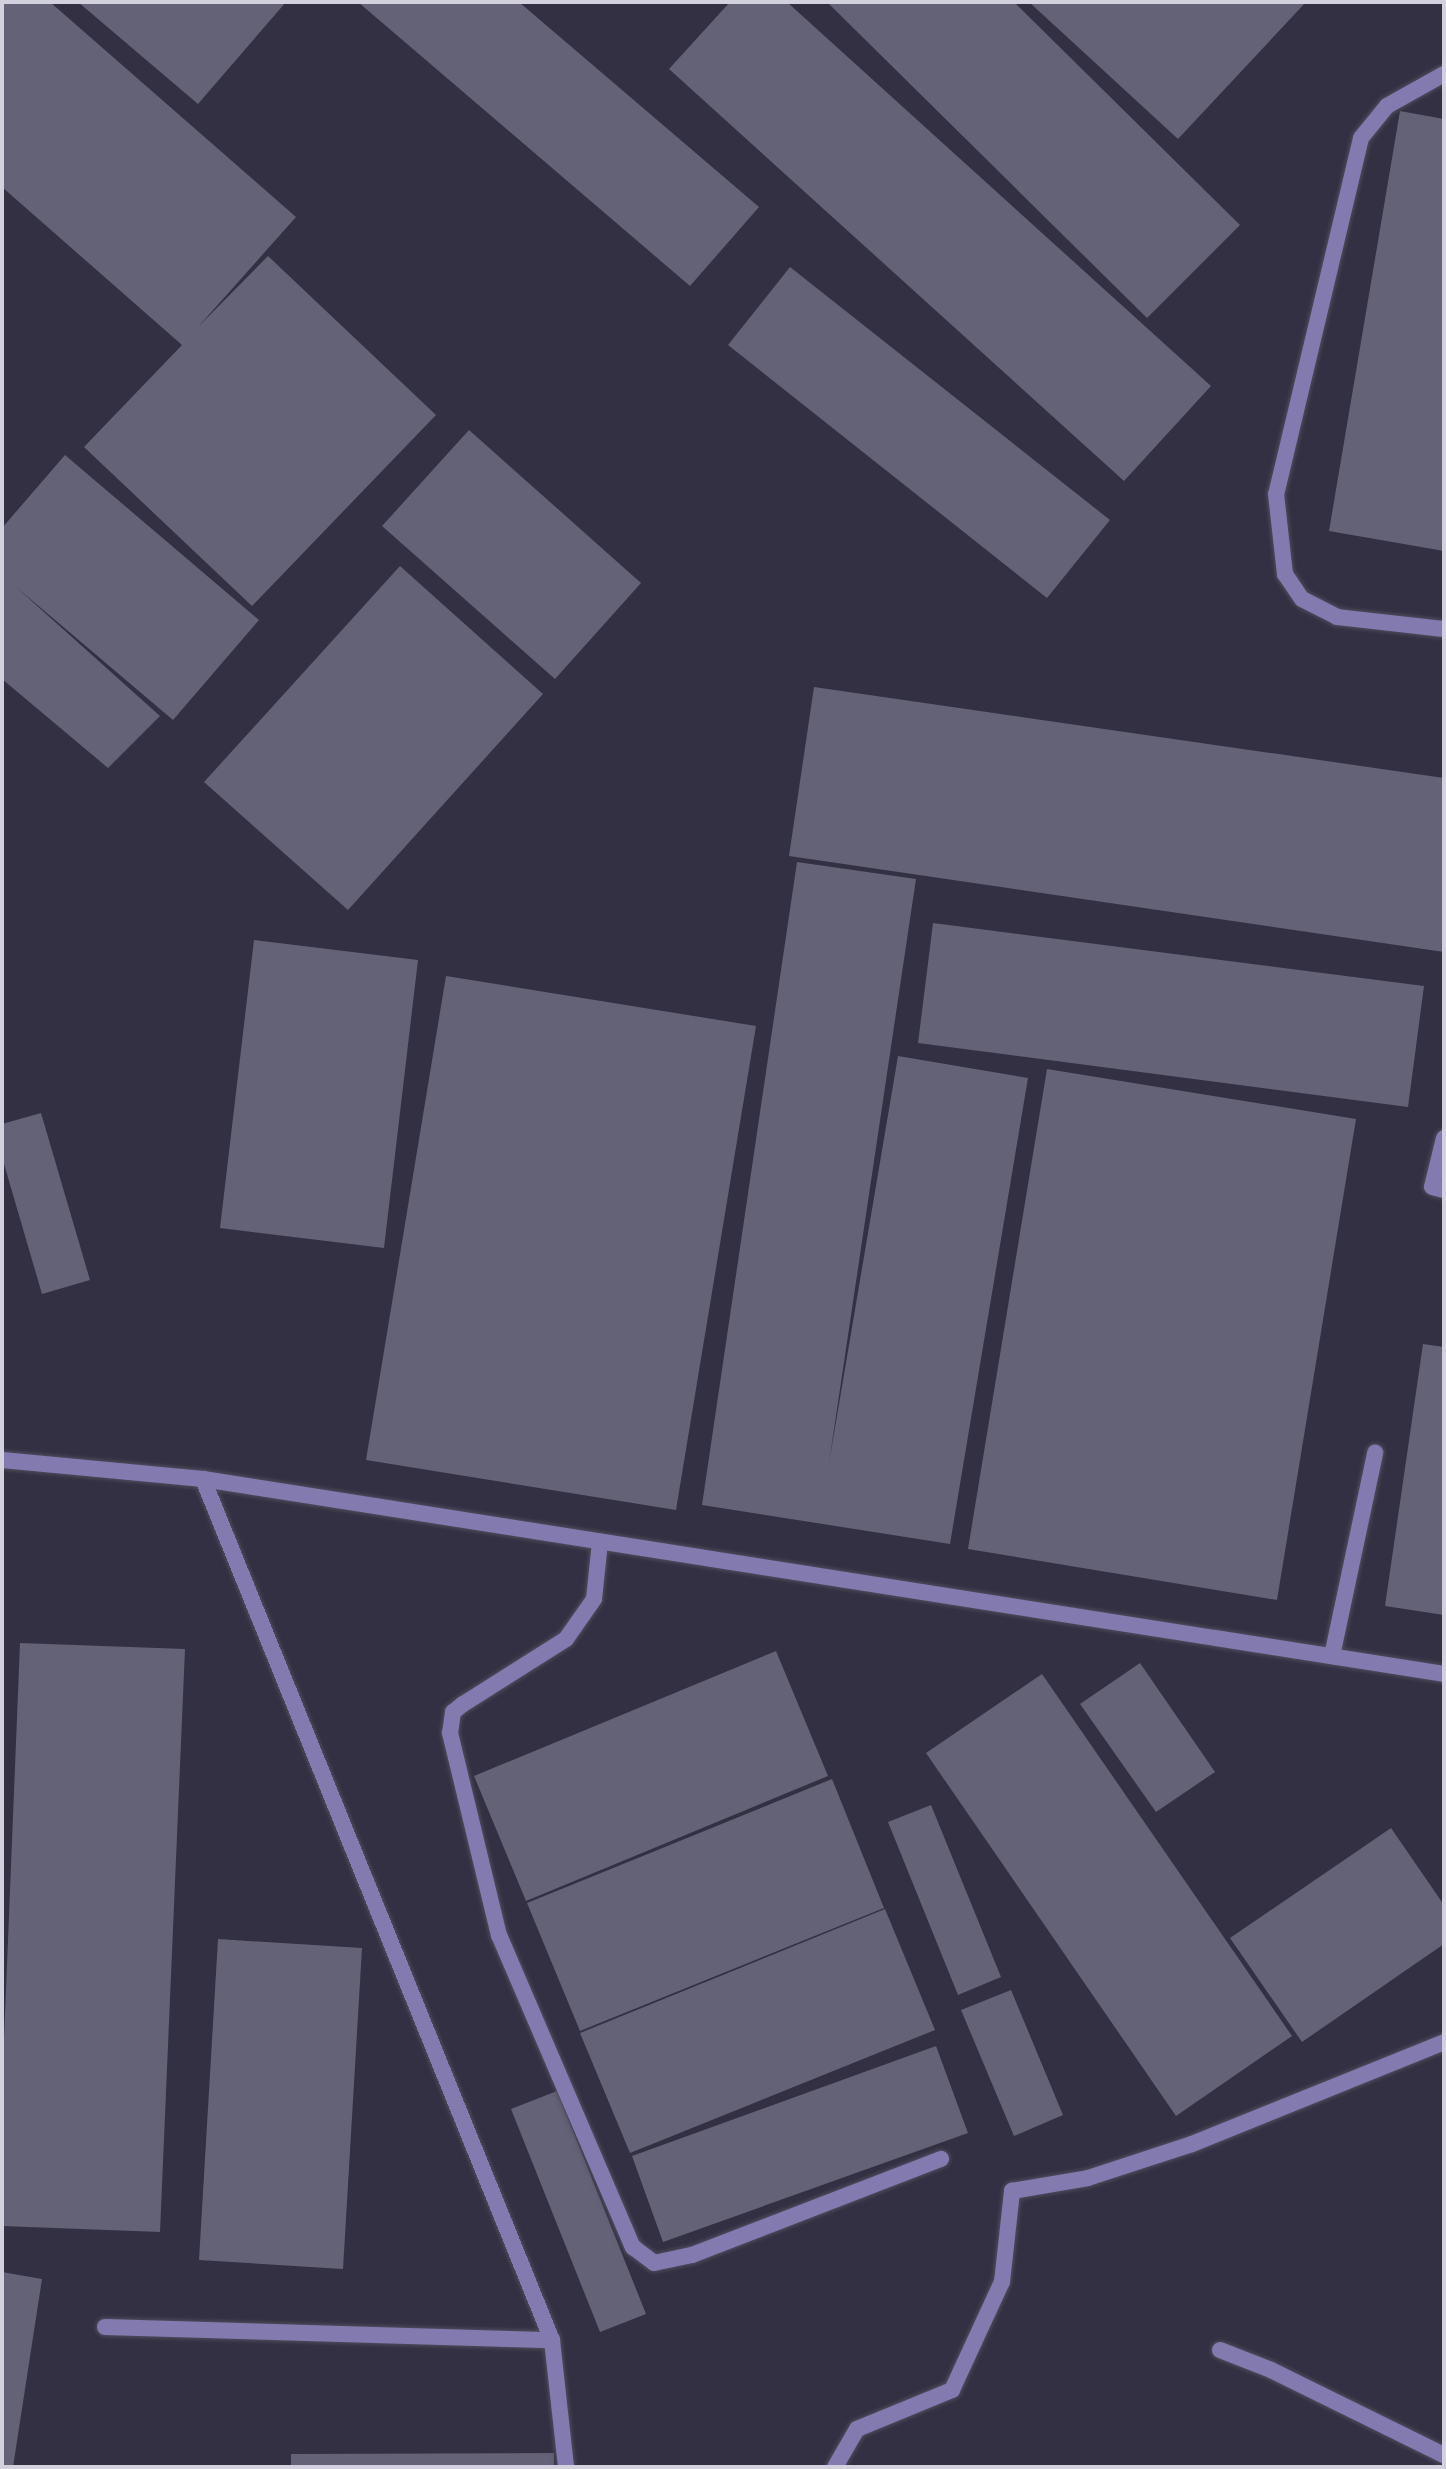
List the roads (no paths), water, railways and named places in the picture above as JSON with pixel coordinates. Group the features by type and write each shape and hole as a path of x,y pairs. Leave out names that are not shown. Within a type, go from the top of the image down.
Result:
{"street":[{"path":"1444,74 1387,106 1361,138 1276,494 1285,574 1302,599 1337,617 1444,629"},
{"path":"1444,1138 1432,1187 1444,1190"},
{"path":"1332,1656 1375,1453"},
{"path":"2,1460 203,1479 1444,1674"},
{"path":"203,1479 552,2340 566,2467"},
{"path":"600,1542 594,1599 566,1639 453,1712 450,1733 499,1935 633,2247 654,2263 692,2255 941,2159"},
{"path":"835,2467 857,2429 952,2390 1002,2282 1012,2191 1088,2178 1192,2144 1444,2042"},
{"path":"105,2327 552,2340"},
{"path":"1220,2350 1444,2455"}]}
